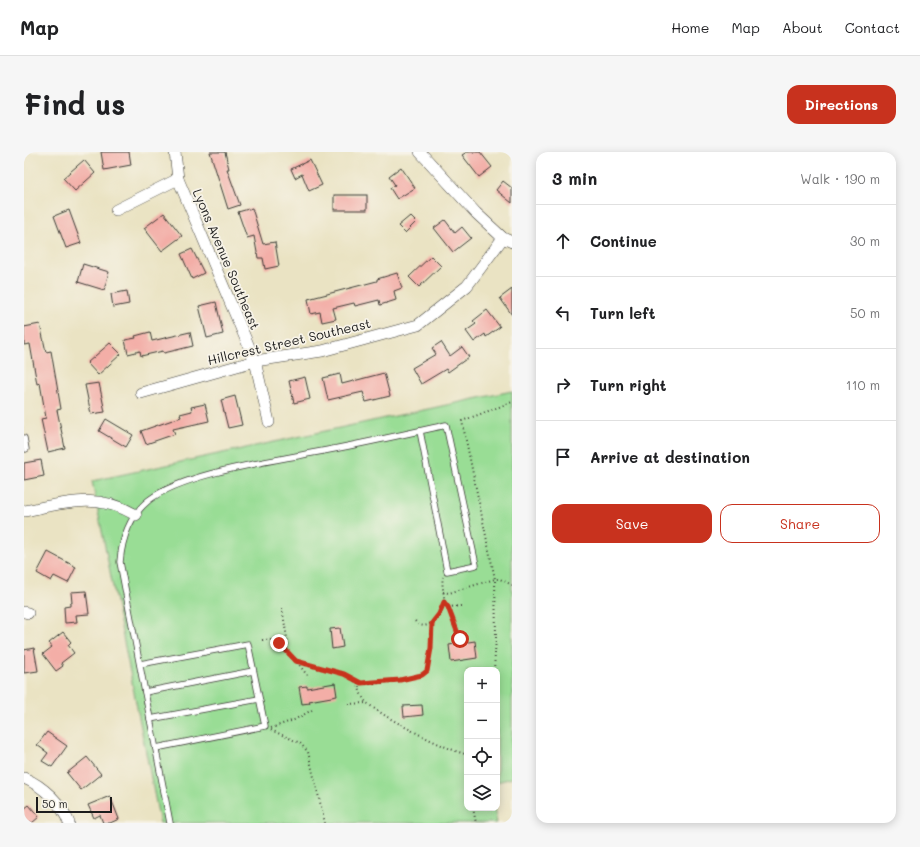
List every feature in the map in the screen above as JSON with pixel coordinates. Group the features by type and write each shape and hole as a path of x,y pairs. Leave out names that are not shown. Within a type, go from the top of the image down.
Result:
{"street":[{"name":"Lyons Avenue Southeast","path":"175,152 178,179 255,361 269,422"},
{"path":"420,152 476,213 508,240"},
{"path":"116,210 178,179"},
{"name":"Hillcrest Street Southeast","path":"141,393 255,361 322,351 418,325 467,286 508,240"},
{"path":"24,511 80,500 104,502 125,508 136,514"},
{"path":"24,778 32,782 53,799 66,815 69,823"}],"lane":[{"path":"170,823 120,562 125,531 136,514 148,501 160,493 209,476 244,466 446,425 476,565 448,571 420,431"},
{"path":"24,438 26,449"},
{"path":"140,664 248,644 265,726 156,748"},
{"path":"145,692 253,671"},
{"path":"150,719 259,699"}],"path":[{"path":"494,667 496,637 495,578 462,421 512,402"},
{"path":"415,621 424,626 432,623 439,614 444,602 441,584 443,577"},
{"path":"443,592 449,593 495,578 512,585"},
{"path":"444,602 448,607 460,639"},
{"path":"448,607 462,606"},
{"path":"282,608 288,644 288,648 286,649"},
{"path":"296,661 344,674 358,682 372,683 400,680 424,674 427,671 430,658 432,623"},
{"path":"262,640 274,640 286,649 307,675"},
{"path":"358,682 362,695 368,703 382,713 447,749 464,753"},
{"path":"348,704 368,703"},
{"path":"312,710 294,720 268,729 300,743 308,752 324,823"},
{"path":"474,811 476,823"}],"green space":[{"path":"512,391 512,778 500,781 500,667 464,667 464,811 495,811 497,823 160,823 92,481"}],"building":[{"path":"101,152 129,152 131,165 104,170"},
{"path":"210,152 225,152 229,169 227,169 240,205 228,209"},
{"path":"467,152 480,152 492,167 479,177 462,155"},
{"path":"84,160 95,173 75,191 63,178"},
{"path":"310,160 322,185 309,191 302,174 295,178 291,169"},
{"path":"401,167 415,188 397,199 390,188 395,185 389,176"},
{"path":"503,181 512,188 512,203 496,190"},
{"path":"334,195 367,195 367,210 334,210"},
{"path":"252,208 263,244 275,242 279,266 265,269 263,258 258,258 254,236 247,238 238,212"},
{"path":"69,210 81,243 66,248 54,216"},
{"path":"164,213 182,236 162,251 144,228"},
{"path":"410,216 416,222 405,233 398,226"},
{"path":"445,220 455,233 462,227 471,238 453,252 434,228"},
{"path":"192,249 204,273 192,279 181,254"},
{"path":"431,256 441,266 419,287 409,277"},
{"path":"83,264 109,272 104,290 78,282"},
{"path":"397,273 402,288 394,291 396,300 380,305 379,300 355,306 354,303 333,308 336,319 322,322 320,312 311,314 308,299 377,281 377,279"},
{"path":"512,289 512,315 500,298"},
{"path":"127,291 129,304 113,307 111,294"},
{"path":"216,302 223,334 207,338 199,306"},
{"path":"487,310 500,327 486,337 485,334 474,342 466,331 476,324 473,321"},
{"path":"40,324 46,352 51,351 61,409 57,410 65,448 48,452 41,419 46,418 40,383 37,384 30,344 24,345 24,327"},
{"path":"150,332 152,341 190,332 193,346 164,353 163,351 141,356 140,351 128,354 125,340 136,338 135,336"},
{"path":"441,342 450,356 462,347 469,357 448,372 446,369 421,384 412,368 436,354 432,348"},
{"path":"110,343 121,354 98,375 87,363"},
{"path":"384,373 390,396 366,402 363,392 328,400 323,378 340,374 342,384"},
{"path":"305,377 310,399 294,403 289,381"},
{"path":"99,383 105,412 91,414 85,385"},
{"path":"235,396 242,425 228,428 221,400"},
{"path":"205,404 209,421 173,429 175,434 146,444 141,431 181,417 180,414 192,411 191,407"},
{"path":"106,419 133,435 126,447 99,431"},
{"path":"41,460 44,476 24,480 24,463"},
{"path":"48,552 76,567 68,583 54,576 51,581 37,573"},
{"path":"86,591 89,614 76,615 77,622 65,623 64,607 70,606 70,603 72,603 71,592"},
{"path":"340,628 343,647 332,649 330,629"},
{"path":"63,632 71,642 68,645 74,653 61,663 63,666 56,671 43,654 52,647 49,643"},
{"path":"475,641 477,658 451,662 449,645"},
{"path":"34,648 38,671 24,673 24,650"},
{"path":"335,683 337,696 309,701 310,703 302,704 299,687 307,686 307,688"},
{"path":"422,705 423,715 404,717 403,706"},
{"path":"47,732 67,746 52,767 42,761 48,753 37,745"},
{"path":"87,757 101,774 81,790 67,773"},
{"path":"110,796 119,819 110,823 103,823 100,815 94,818 88,805"},
{"path":"29,805 39,817 32,823 24,823 24,809"}],"route":[{"path":"279,643 296,661 321,669 336,671 361,683 372,683 416,677 427,671 430,658 433,629 432,623 439,614 444,602 448,607 460,639"}]}
